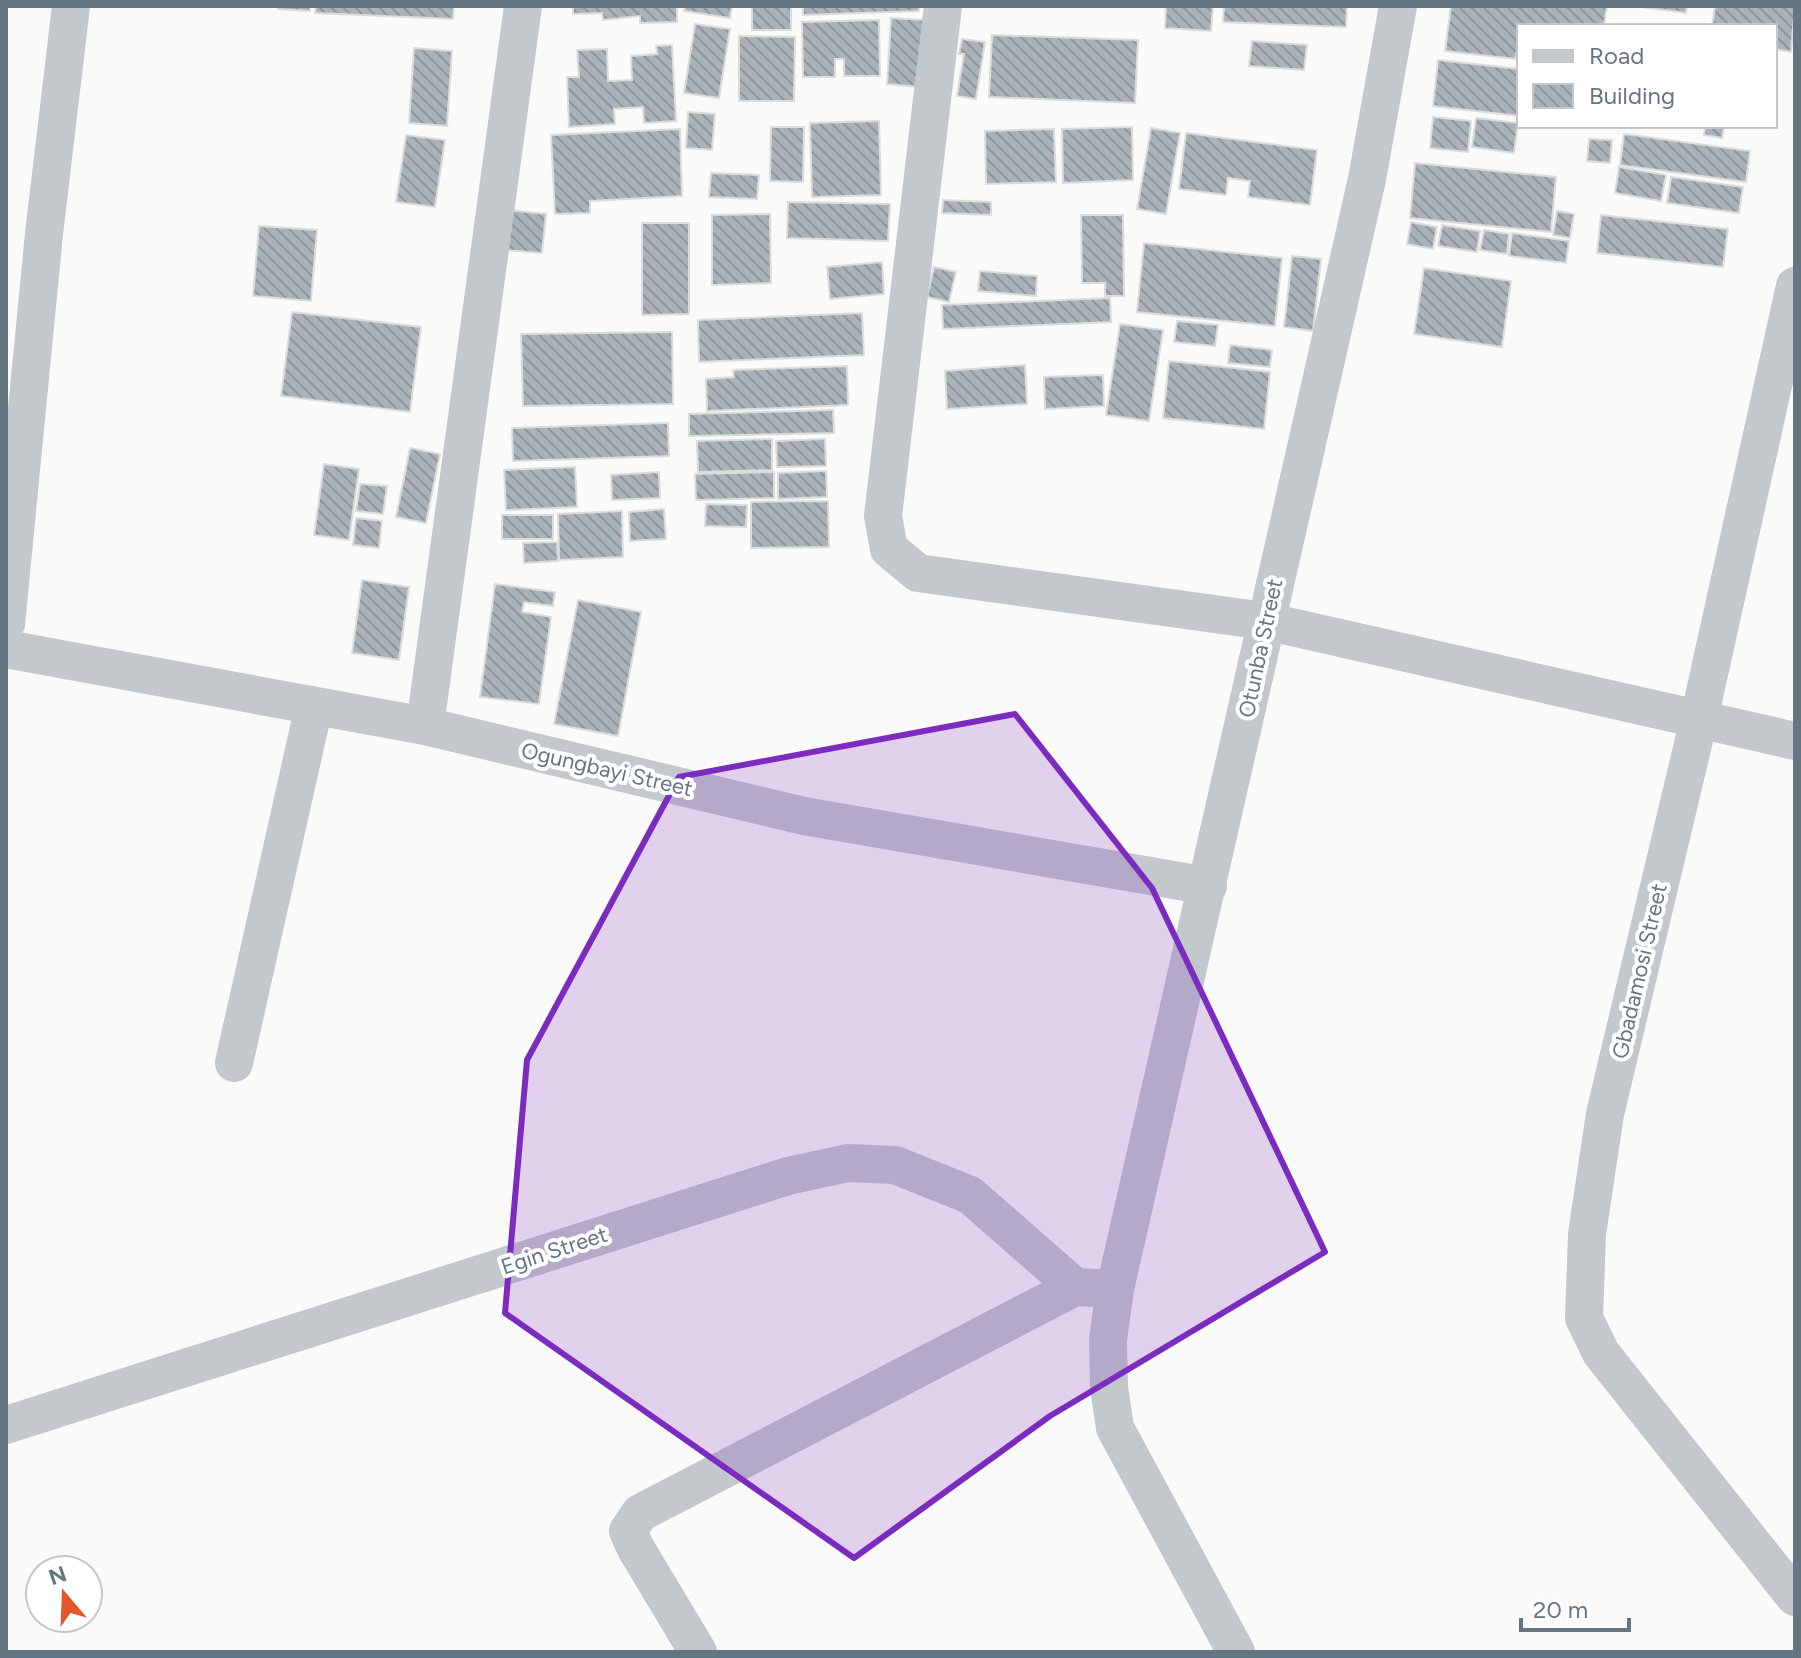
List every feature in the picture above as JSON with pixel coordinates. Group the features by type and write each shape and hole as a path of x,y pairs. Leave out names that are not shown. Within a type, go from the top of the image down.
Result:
{"street":[{"path":"6,624 44,234 71,6"},
{"path":"425,726 523,6"},
{"path":"943,6 883,516 889,549 918,573 1265,621 1795,741"},
{"name":"Otunba Street","path":"1236,1652 1115,1428 1109,1387 1108,1340 1115,1289 1367,179 1398,6"},
{"name":"Gbadamosi Street","path":"1795,286 1699,719 1605,1114 1587,1234 1584,1318 1601,1353 1795,1597"},
{"name":"Ogungbayi Street","path":"6,649 425,726 804,816 1208,886"},
{"path":"234,1063 314,706"},
{"name":"Egin Street","path":"6,1425 788,1176 848,1163 895,1165 970,1195 1075,1287"},
{"path":"698,1652 628,1531 640,1513 1075,1287 1115,1289"}],"highlighted area":[{"path":"1015,714 1152,888 1325,1252 1050,1416 854,1558 505,1313 527,1060 679,777"}],"building":[{"path":"279,6 310,6 310,11 278,9"},
{"path":"316,6 454,6 453,19 315,13"},
{"path":"573,6 677,6 677,22 640,23 640,16 603,20 602,13 573,14"},
{"path":"685,6 732,6 730,18 684,11"},
{"path":"752,6 791,6 791,30 752,30"},
{"path":"803,6 919,6 919,11 803,15"},
{"path":"1166,6 1213,6 1211,31 1165,28"},
{"path":"1224,6 1347,6 1346,27 1223,22"},
{"path":"1451,6 1607,6 1604,24 1517,24 1516,59 1445,51"},
{"path":"1634,6 1687,6 1686,13"},
{"path":"1715,6 1795,6 1791,52 1777,49 1777,24 1712,24"},
{"path":"891,18 924,20 919,87 887,84"},
{"path":"879,20 880,76 844,76 844,59 835,59 835,77 803,77 802,22"},
{"path":"695,24 730,29 719,98 684,93"},
{"path":"992,35 1138,40 1135,103 989,97"},
{"path":"739,36 795,37 794,101 739,101"},
{"path":"962,39 985,42 976,99 957,96 964,54 959,54"},
{"path":"1252,41 1307,45 1304,70 1249,66"},
{"path":"672,45 676,121 644,123 643,107 614,109 615,124 569,127 567,77 579,77 577,50 607,49 608,81 632,80 631,56 657,54 656,46"},
{"path":"414,48 452,51 447,126 409,123"},
{"path":"1438,60 1517,69 1517,116 1433,106"},
{"path":"688,112 715,114 712,150 686,148"},
{"path":"1433,117 1471,121 1468,152 1430,148"},
{"path":"1476,118 1517,123 1514,153 1472,147"},
{"path":"879,121 881,195 812,197 810,123"},
{"path":"771,127 804,127 803,182 770,181"},
{"path":"1132,127 1133,180 1063,183 1062,129"},
{"path":"1151,128 1180,133 1166,214 1137,209"},
{"path":"1705,128 1724,128 1722,138 1704,135"},
{"path":"680,129 682,196 590,201 590,213 555,214 551,135"},
{"path":"1054,129 1056,182 986,184 985,131"},
{"path":"1186,133 1317,150 1310,205 1248,197 1250,181 1228,178 1226,195 1179,189"},
{"path":"1624,134 1750,151 1746,182 1620,165"},
{"path":"406,135 445,140 435,207 396,202"},
{"path":"1589,139 1612,140 1610,163 1587,161"},
{"path":"1415,163 1556,177 1551,232 1410,218"},
{"path":"1619,167 1666,175 1661,201 1615,193"},
{"path":"711,173 759,175 757,199 709,197"},
{"path":"1671,177 1743,187 1739,213 1667,203"},
{"path":"943,200 991,202 991,215 942,213"},
{"path":"788,202 890,204 888,241 787,238"},
{"path":"508,210 546,214 542,253 504,250"},
{"path":"1557,211 1574,214 1570,238 1553,235"},
{"path":"770,214 771,283 712,285 712,215"},
{"path":"1081,215 1123,215 1124,296 1105,296 1105,283 1082,283"},
{"path":"1601,215 1728,229 1723,267 1597,253"},
{"path":"1411,222 1437,227 1433,249 1407,244"},
{"path":"642,223 689,223 689,314 642,315"},
{"path":"1442,225 1480,231 1477,252 1438,246"},
{"path":"259,226 317,230 311,301 253,296"},
{"path":"1484,230 1509,234 1507,254 1480,250"},
{"path":"1512,233 1569,241 1566,263 1509,256"},
{"path":"1144,243 1282,258 1275,326 1137,312"},
{"path":"1292,256 1321,259 1313,331 1284,327"},
{"path":"882,262 884,294 830,299 827,267"},
{"path":"934,267 956,272 949,302 927,297"},
{"path":"1424,268 1511,281 1502,347 1414,334"},
{"path":"980,271 1037,276 1036,296 978,291"},
{"path":"1110,298 1111,322 943,329 942,305"},
{"path":"292,312 421,327 410,412 281,396"},
{"path":"862,313 864,355 699,362 698,320"},
{"path":"1177,321 1218,325 1215,346 1174,342"},
{"path":"1120,324 1163,330 1149,421 1106,415"},
{"path":"672,332 673,404 523,406 521,334"},
{"path":"1230,345 1272,350 1270,367 1228,363"},
{"path":"1169,361 1270,372 1264,429 1163,418"},
{"path":"1025,365 1027,404 947,409 945,371"},
{"path":"847,366 848,405 707,411 706,379 734,377 733,370"},
{"path":"1103,375 1104,406 1045,409 1044,377"},
{"path":"833,410 834,433 689,436 689,414"},
{"path":"668,423 669,456 513,461 512,428"},
{"path":"772,439 772,470 698,472 697,441"},
{"path":"825,439 826,466 777,467 776,441"},
{"path":"410,448 440,454 426,523 396,517"},
{"path":"324,464 359,469 349,540 314,535"},
{"path":"575,467 577,507 506,510 504,470"},
{"path":"826,471 827,497 778,499 778,473"},
{"path":"659,472 660,498 612,500 611,475"},
{"path":"774,472 774,498 696,500 695,474"},
{"path":"360,484 387,486 383,514 356,511"},
{"path":"828,501 829,547 751,548 751,502"},
{"path":"706,504 747,505 746,527 705,526"},
{"path":"664,509 666,539 630,541 629,512"},
{"path":"622,511 623,557 559,560 558,514"},
{"path":"502,515 553,515 553,539 502,539"},
{"path":"356,518 382,521 379,548 353,545"},
{"path":"557,542 558,561 524,563 523,543"},
{"path":"362,580 409,587 399,660 352,653"},
{"path":"495,584 555,592 553,606 524,602 522,612 551,617 539,704 480,697"},
{"path":"578,600 641,612 618,736 554,724"}]}
